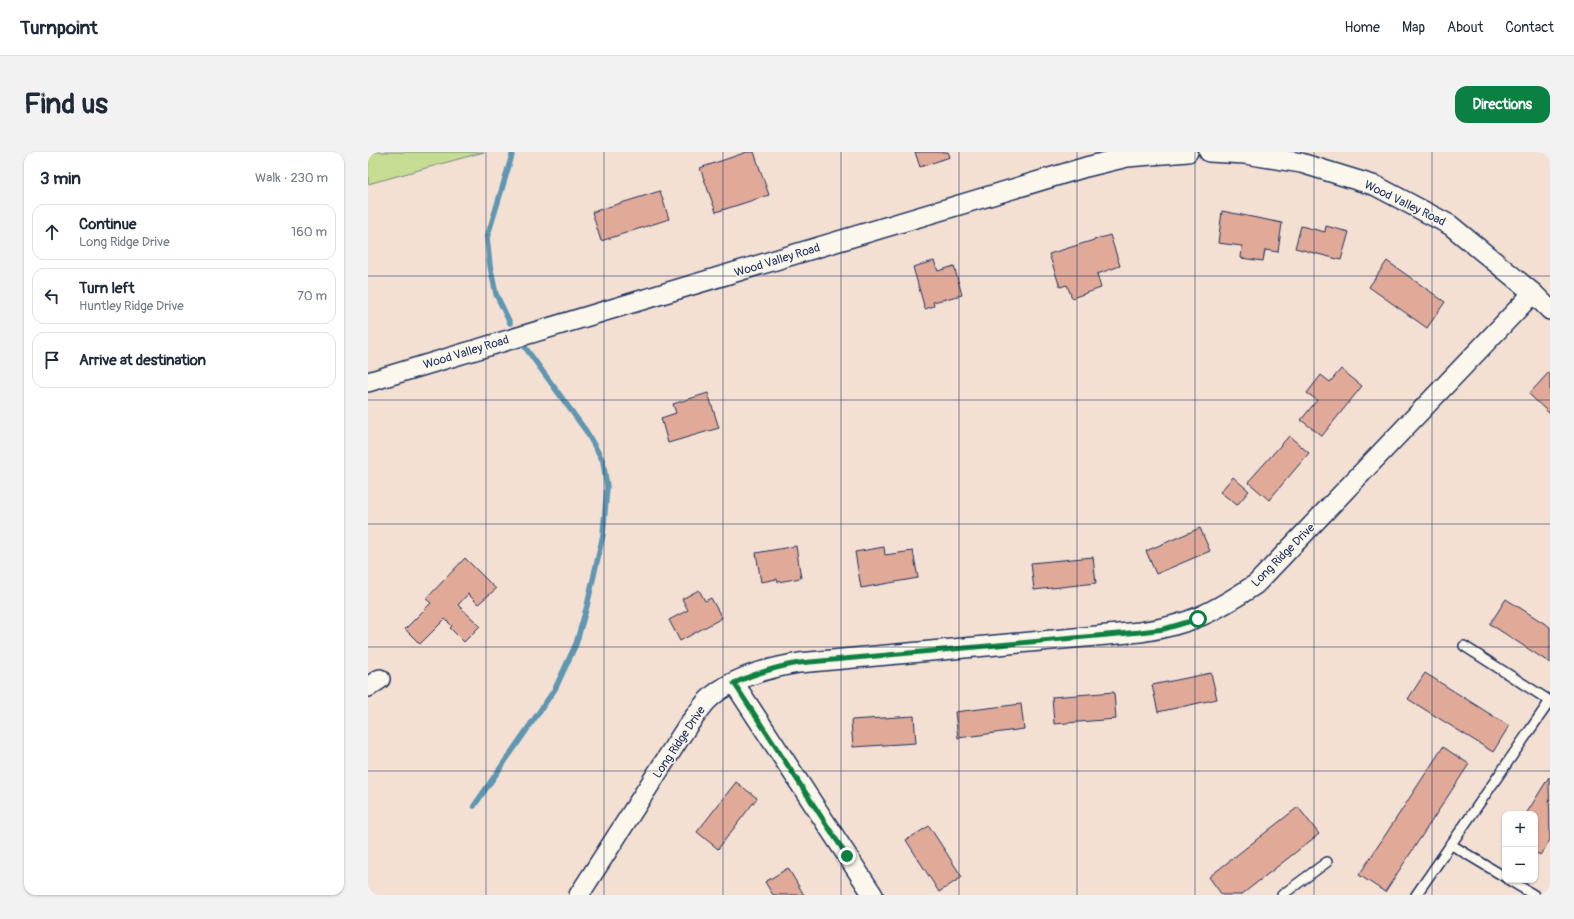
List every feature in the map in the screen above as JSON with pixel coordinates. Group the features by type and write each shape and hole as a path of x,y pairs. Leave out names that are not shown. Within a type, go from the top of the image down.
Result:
{"street":[{"name":"Wood Valley Road","path":"368,382 1079,169 1149,153 1188,152"},
{"name":"Wood Valley Road","path":"1209,152 1245,154 1301,162 1376,186 1450,225 1533,293 1550,310"},
{"name":"Long Ridge Drive","path":"579,895 688,725 708,700 734,683 754,674 774,667 799,663 1164,629 1198,619 1225,605 1256,584 1533,293"},
{"path":"734,683 873,895"}],"lane":[{"path":"1416,895 1550,701 1464,646"},
{"path":"1450,844 1502,875"},
{"path":"1282,895 1327,862"},
{"path":"1514,883 1534,895"}],"green space":[{"path":"368,152 484,152 368,184"}],"building":[{"path":"747,152 754,152 769,195 716,212 700,168"},
{"path":"915,152 948,152 950,157 920,167"},
{"path":"660,191 669,219 601,241 592,212"},
{"path":"1222,211 1282,223 1278,252 1265,250 1263,261 1241,258 1242,246 1218,243"},
{"path":"1301,226 1325,232 1326,226 1349,232 1341,260 1295,248"},
{"path":"1110,235 1120,266 1097,274 1101,288 1072,298 1067,285 1060,287 1049,254"},
{"path":"934,261 938,271 954,266 962,295 933,302 934,306 925,309 913,267"},
{"path":"1387,261 1445,302 1427,328 1369,287"},
{"path":"1341,369 1362,386 1322,436 1301,420 1317,400 1307,393 1321,375 1330,382"},
{"path":"1550,371 1550,414 1529,394"},
{"path":"708,393 719,428 668,443 661,418 676,413 673,404"},
{"path":"1289,436 1309,453 1269,500 1248,482"},
{"path":"1233,477 1249,491 1237,505 1220,492"},
{"path":"1200,528 1210,551 1156,574 1146,551"},
{"path":"796,546 801,578 778,582 777,579 761,582 756,553"},
{"path":"884,547 885,555 913,551 918,578 861,588 855,552"},
{"path":"1093,557 1096,583 1034,590 1031,563"},
{"path":"465,558 496,589 478,604 468,594 458,605 480,626 464,642 450,628 452,626 445,619 420,644 405,629 431,603 426,599"},
{"path":"699,590 705,601 711,598 722,618 680,641 669,620 688,610 682,599"},
{"path":"1506,599 1550,627 1550,663 1490,624"},
{"path":"1211,673 1217,699 1158,712 1152,685"},
{"path":"1425,673 1509,726 1493,752 1408,699"},
{"path":"1114,692 1116,719 1054,724 1052,697"},
{"path":"1021,704 1024,729 958,738 955,712"},
{"path":"914,716 916,743 853,747 851,720"},
{"path":"1443,747 1469,764 1385,892 1359,875"},
{"path":"1549,777 1550,840 1540,855 1538,854 1538,811 1528,811"},
{"path":"736,782 757,798 718,849 697,832"},
{"path":"1298,807 1319,834 1241,895 1222,895 1209,877"},
{"path":"929,826 962,877 939,892 906,840"},
{"path":"788,868 804,895 773,895 765,882"}],"waterway":[{"path":"510,323 496,294 490,266 487,238 513,152"},
{"path":"474,806 555,689 576,644 587,606 603,535 607,487 603,461 586,431 522,343"}],"route":[{"path":"847,856 734,683 774,667 799,663 1140,632 1164,629 1198,619"}]}
